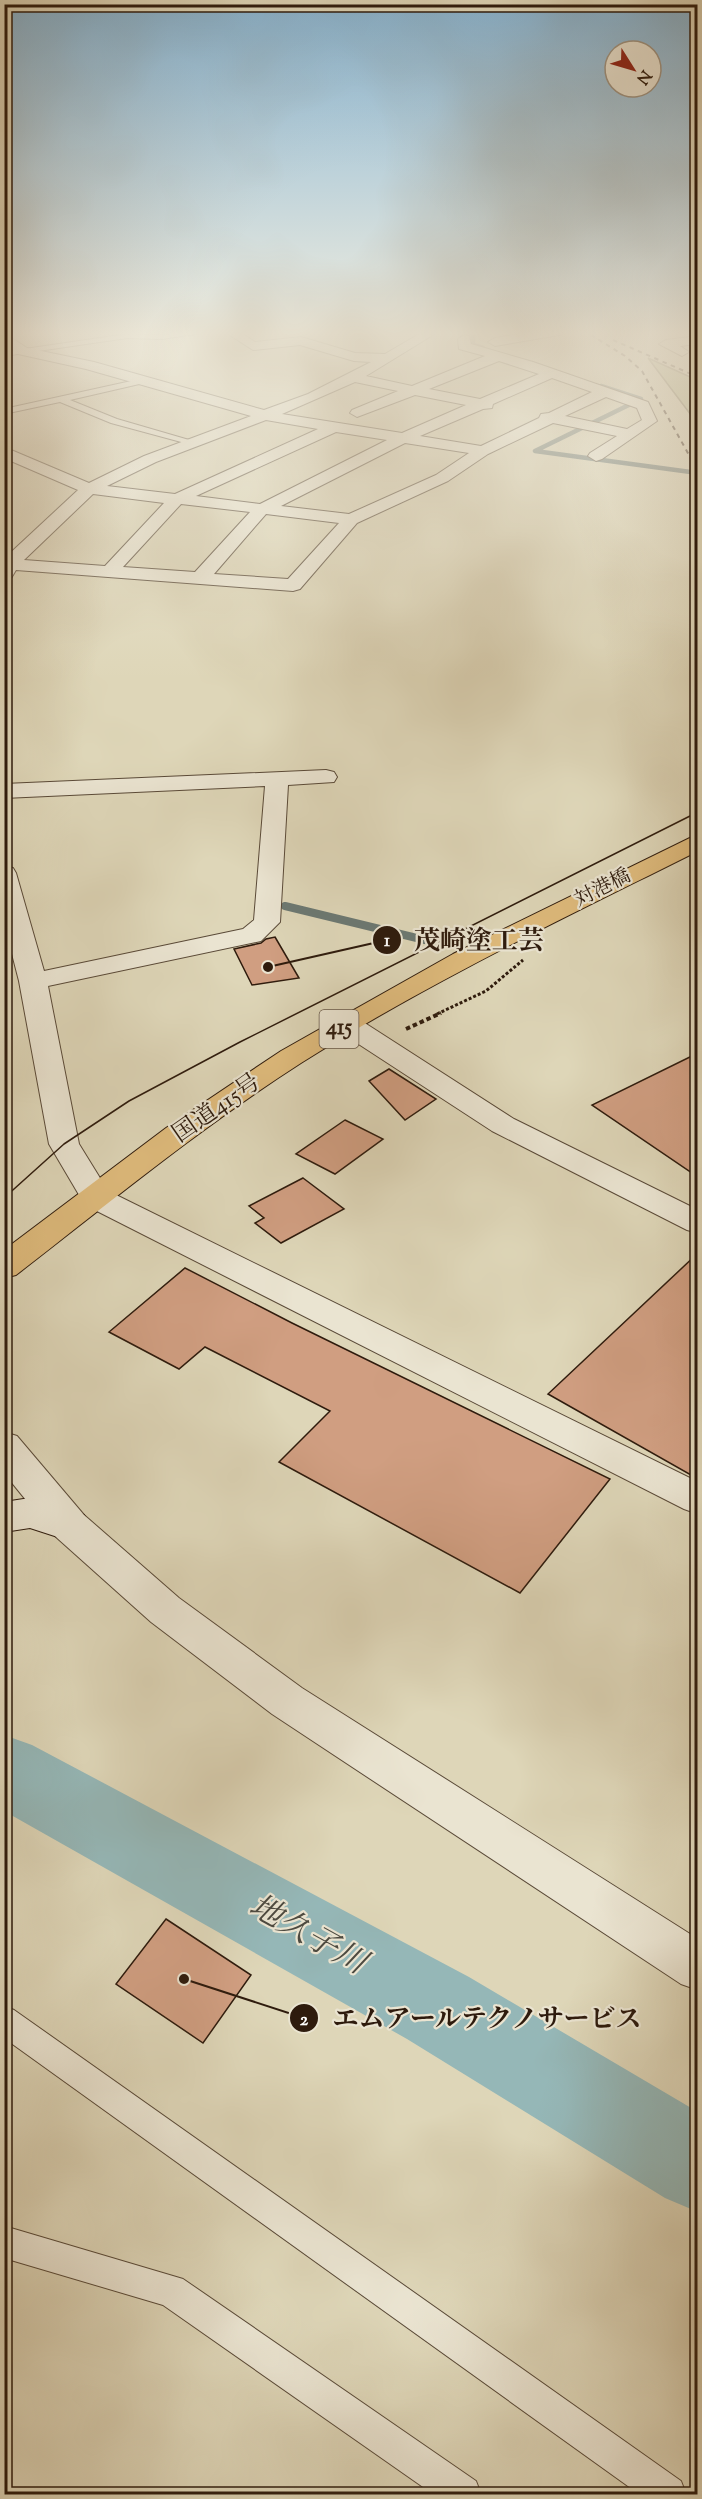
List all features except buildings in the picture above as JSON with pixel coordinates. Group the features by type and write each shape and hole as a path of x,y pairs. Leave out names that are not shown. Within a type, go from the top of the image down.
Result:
{"highway":[{"name":"対港橋","path":"444,971 698,841"},
{"name":"国道415号","path":"4,1267 236,1093 348,1024 444,971"}],"street":[{"path":"8,565 89,489 150,459 185,447"},
{"path":"108,573 177,499 291,447"},
{"path":"200,579 262,509 386,447"},
{"path":"453,447 483,451"},
{"path":"8,565 293,585 351,519 442,478 492,447"},
{"path":"596,456 610,447"},
{"path":"4,452 89,489 351,519"},
{"path":"4,467 27,463"},
{"path":"4,791 326,777"},
{"path":"33,981 252,934 267,922 277,780"},
{"path":"4,873 33,981 64,1144 96,1198 698,1499"},
{"path":"348,1024 379,1042 503,1125 698,1223"},
{"path":"4,1446 70,1526 165,1610 287,1701 695,1959"},
{"path":"4,1516 30,1512 70,1526"}],"lane":[{"path":"4,2020 668,2494"},
{"path":"4,2242 171,2291 463,2494"}],"path":[{"path":"379,1042 486,991 530,956"}],"waterway":[{"path":"544,447 535,451 698,473"},
{"path":"285,906 425,940"},
{"name":"地久子川","path":"4,1770 438,2008 698,2165"}],"tram line":[{"path":"4,1198 64,1144 129,1101 240,1042 698,812"}],"railway":[{"path":"684,447 698,471"}],"place":[{"name":"茂崎塗工芸","path":"268,967"},
{"name":"エムアールテクノサービス","path":"184,1979"}]}
